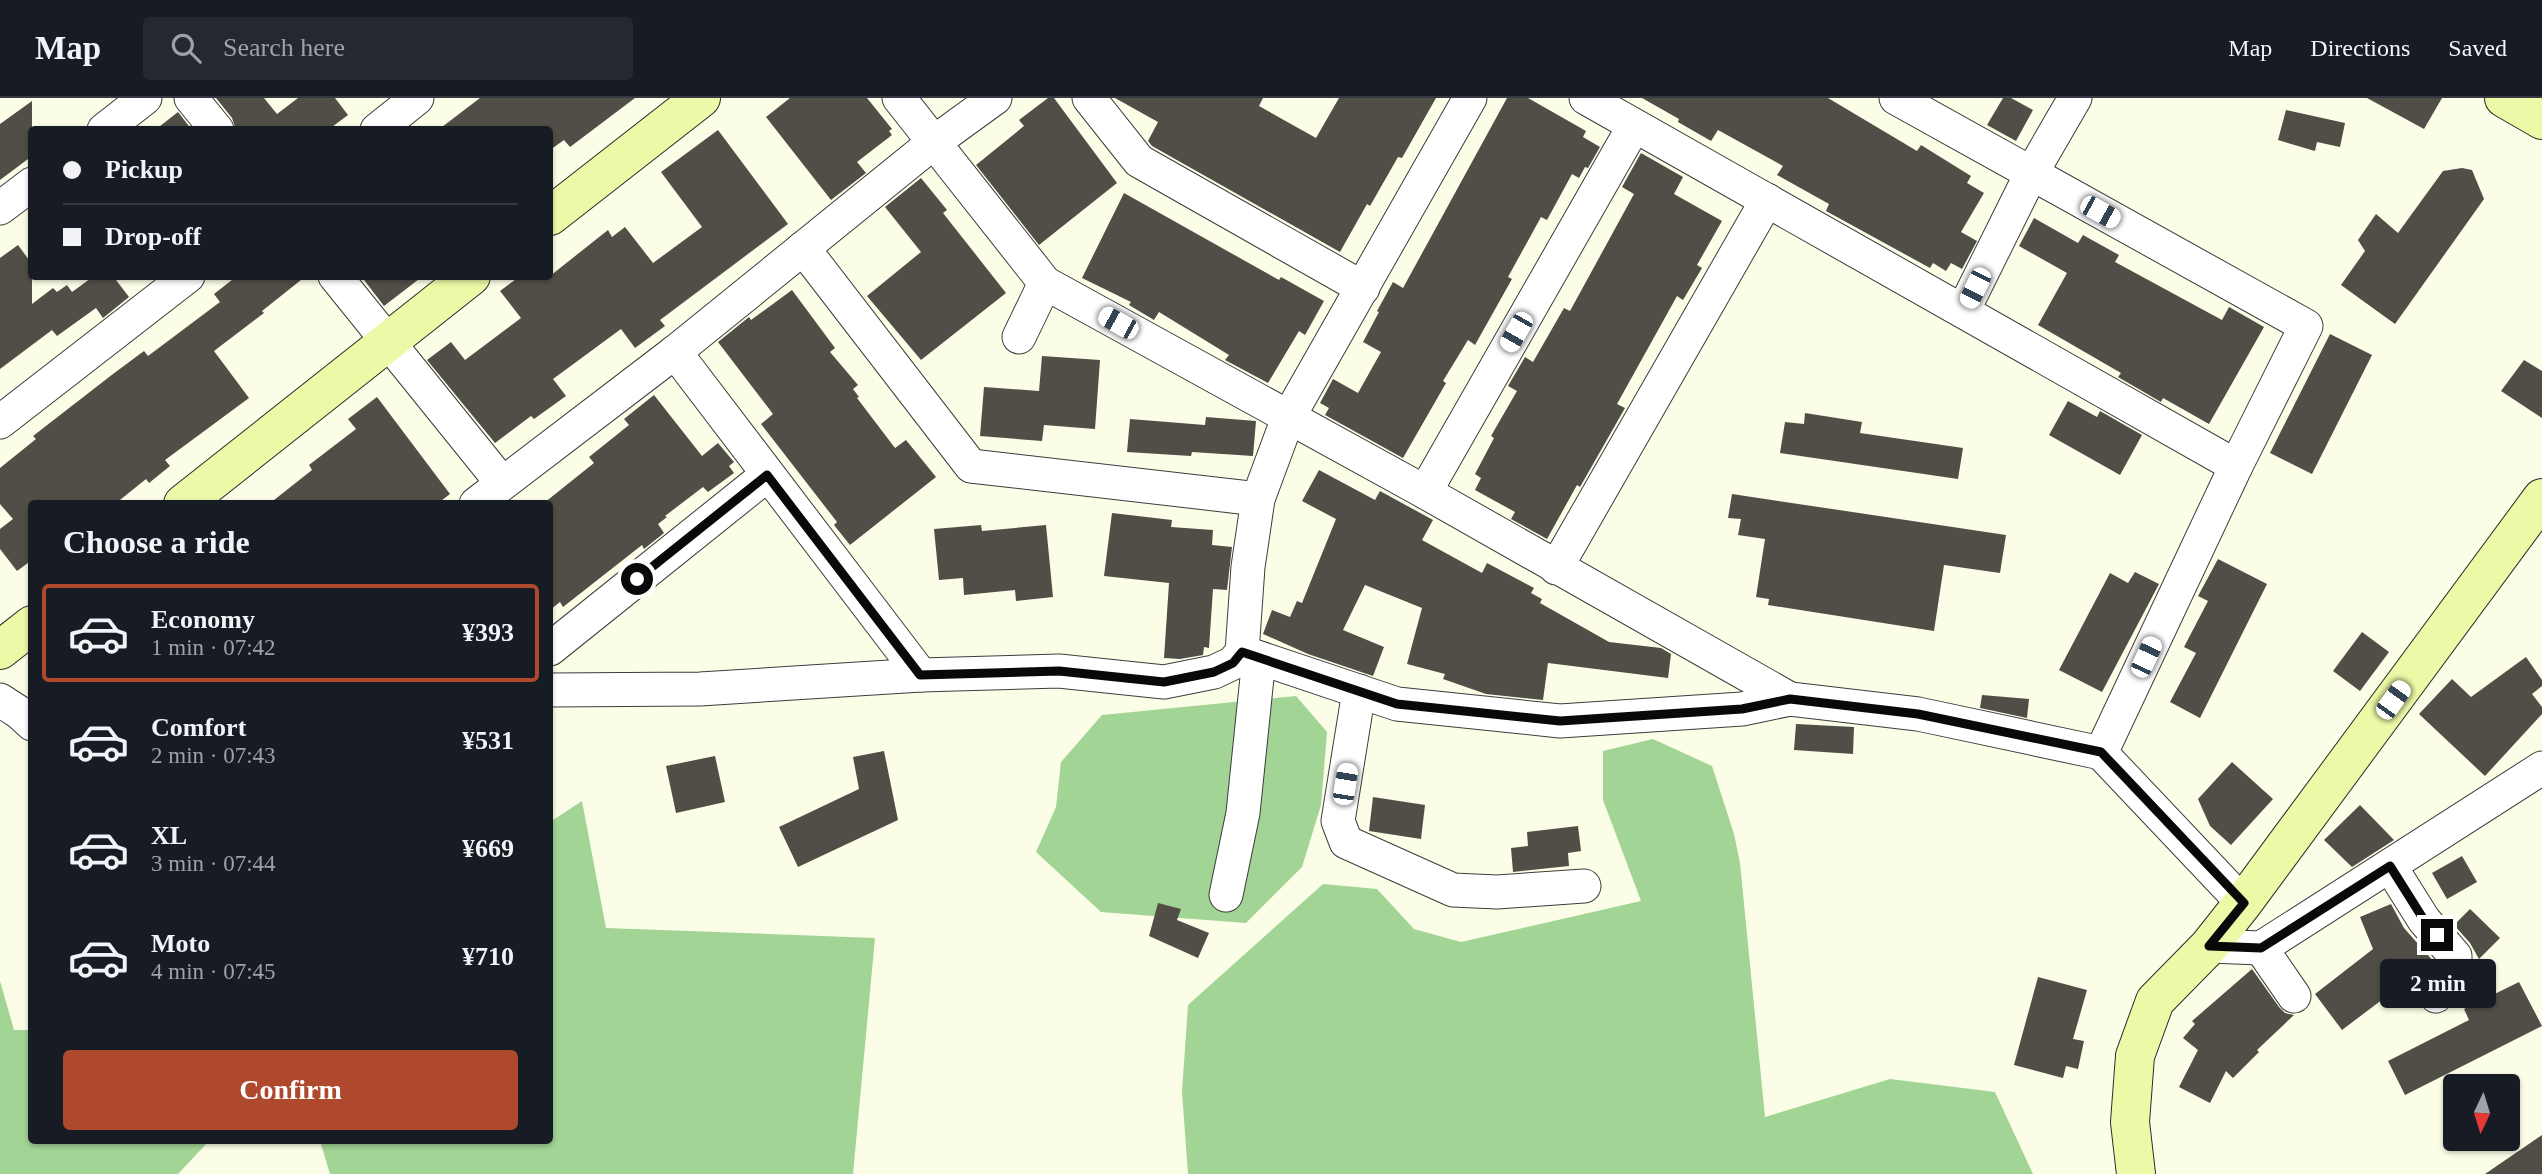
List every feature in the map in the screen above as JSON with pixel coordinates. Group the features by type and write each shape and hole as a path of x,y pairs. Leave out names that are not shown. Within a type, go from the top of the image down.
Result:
{"street":[{"path":"109,126 145,98"},
{"path":"191,98 214,126"},
{"path":"382,126 417,98"},
{"path":"553,214 701,98"},
{"path":"899,98 1045,283 1425,492 1790,699"},
{"path":"481,500 675,352 933,143 995,98"},
{"path":"1089,98 1139,161 1363,288"},
{"path":"1226,895 1243,813 1251,655 1248,567 1258,499 1288,418 1470,98"},
{"path":"1586,98 2236,466"},
{"path":"1896,98 2306,326 2236,466 2101,752"},
{"path":"1963,310 2031,174 2075,98"},
{"path":"2504,98 2542,120"},
{"path":"1425,492 1634,126"},
{"path":"0,208 28,187"},
{"path":"1556,568 1767,200"},
{"path":"803,248 971,466 1258,499"},
{"path":"0,422 183,280"},
{"path":"338,280 502,483"},
{"path":"188,500 466,280"},
{"path":"1019,337 1045,283"},
{"path":"675,352 920,675"},
{"path":"553,647 767,475"},
{"path":"2136,1174 2130,1122 2136,1056 2155,1002 2209,946 2244,903 2542,498"},
{"path":"0,650 28,628"},
{"path":"553,690 700,689 920,675 1059,671 1164,682 1214,672 1251,655 1397,704 1560,721 1742,709 1790,699 1918,714 2101,752 2244,903"},
{"path":"1359,691 1338,821 1346,842 1454,890 1497,892 1584,886"},
{"path":"0,700 28,720"},
{"path":"2209,946 2261,948 2542,768"},
{"path":"2390,866 2424,920 2455,956 2455,968 2436,996"},
{"path":"2261,948 2294,996"}],"green space":[{"path":"1296,696 1327,732 1321,805 1302,867 1246,923 1101,912 1036,852 1056,807 1061,762 1102,715"},
{"path":"1653,739 1712,766 1734,834 1740,863 1765,1117 1890,1079 1995,1092 2033,1174 1188,1174 1182,1092 1188,1005 1323,884 1377,889 1414,929 1461,942 1641,901 1603,800 1603,751"},
{"path":"582,801 606,928 875,938 853,1174 330,1174 321,1144 553,1144 553,820"},
{"path":"0,981 14,1030 28,1030 28,1144 206,1144 178,1174 0,1174"}],"building":[{"path":"216,98 264,98 277,114 298,98 335,98 348,115 333,126 235,126 232,118"},
{"path":"480,98 635,98 570,147 564,140 553,148 553,126 443,126"},
{"path":"790,98 867,98 892,129 889,131 892,135 857,162 866,173 831,200 766,117"},
{"path":"1048,98 1054,98 1117,183 1039,245 976,165 1024,126 1019,120"},
{"path":"1115,98 1263,98 1259,106 1316,138 1339,98 1436,98 1402,158 1398,157 1370,206 1367,204 1340,252 1152,146 1148,141 1158,122"},
{"path":"1507,98 1528,98 1586,131 1583,137 1600,147 1579,178 1572,174 1547,220 1541,217 1508,277 1512,279 1475,345 1468,340 1443,381 1446,383 1403,458 1325,415 1329,408 1320,403 1333,379 1358,393 1381,352 1363,342 1379,312 1377,311 1393,282 1403,288"},
{"path":"1642,98 1828,98 1917,151 1921,145 1971,176 1967,183 1984,193 1961,232 1977,241 1962,269 1951,263 1946,271 1933,263 1930,268 1826,211 1829,204 1777,175 1783,166 1718,130 1711,141"},
{"path":"2003,98 2011,98 2033,110 2016,141 1987,125"},
{"path":"2367,98 2442,98 2424,129"},
{"path":"32,101 32,126 28,126 28,159 0,180 0,124"},
{"path":"2286,110 2345,123 2340,147 2317,142 2315,151 2278,140"},
{"path":"178,112 189,126 160,126"},
{"path":"718,130 788,224 660,320 665,326 635,348 621,329 553,379 566,396 534,419 531,416 495,443 427,360 451,342 465,360 521,318 500,291 515,280 553,280 553,274 608,230 612,237 625,227 653,263 702,227 661,172"},
{"path":"1641,153 1683,177 1674,194 1722,221 1697,265 1702,268 1683,300 1677,296 1617,404 1625,408 1547,539 1511,519 1515,512 1475,490 1481,478 1475,474 1494,438 1491,436 1517,391 1508,386 1525,357 1533,362 1564,308 1570,311 1634,194 1622,187"},
{"path":"2462,168 2472,170 2484,199 2395,324 2341,285 2365,251 2358,240 2376,214 2398,233 2443,171"},
{"path":"921,178 947,210 943,213 1006,293 921,360 867,296 921,252 885,207"},
{"path":"1124,193 1279,280 1281,277 1324,301 1305,335 1299,331 1268,383 1225,360 1229,355 1159,312 1154,320 1129,305 1131,302 1082,278"},
{"path":"2034,218 2078,243 2083,235 2119,255 2115,262 2222,320 2229,307 2264,327 2209,424 2163,398 2161,402 2118,377 2121,373 2038,325 2067,273 2019,246"},
{"path":"18,245 28,259 28,280 32,280 32,304 53,288 57,292 67,285 72,292 88,280 116,280 129,297 103,318 96,308 57,336 52,330 0,369 0,258"},
{"path":"232,280 301,280 262,311 264,313 214,351 249,398 165,460 170,466 149,483 146,479 120,500 28,500 28,563 17,571 0,549 0,529 13,519 0,504 0,468 36,439 33,436 113,374 144,351 148,356 220,302 214,294"},
{"path":"364,280 418,280 384,306"},
{"path":"792,290 835,348 830,352 858,385 853,389 859,397 857,398 895,448 906,440 936,477 850,545 834,525 837,522 761,424 773,414 718,342 749,317 751,320"},
{"path":"2330,334 2372,355 2312,474 2270,453"},
{"path":"1042,356 1100,360 1095,429 1044,425 1042,441 980,436 984,387 1039,391"},
{"path":"2524,360 2542,371 2542,418 2501,391"},
{"path":"654,395 702,456 718,443 734,462 729,466 734,473 708,492 703,487 665,516 667,517 658,524 664,533 644,549 642,545 563,607 560,602 553,608 553,500 548,500 594,463 589,457 629,425 624,419"},
{"path":"377,397 450,494 442,500 274,500 312,470 309,465 356,429 348,419"},
{"path":"2068,401 2097,417 2100,411 2142,435 2120,475 2049,435"},
{"path":"1805,413 1862,422 1860,433 1963,448 1958,479 1780,453 1785,422 1804,424"},
{"path":"1206,417 1256,421 1253,456 1127,452 1130,419 1205,425"},
{"path":"1319,470 1375,500 1380,491 1433,520 1422,540 1482,573 1487,563 1534,588 1531,593 1542,599 1540,603 1609,642 1661,648 1671,654 1668,678 1548,663 1543,700 1486,694 1443,679 1445,674 1407,664 1422,608 1365,585 1343,630 1384,647 1373,676 1308,654 1263,634 1272,610 1290,617 1297,601 1302,603 1336,519 1302,501"},
{"path":"1732,494 2006,535 2000,573 1944,565 1934,631 1768,605 1769,599 1756,597 1765,539 1738,535 1741,519 1728,518"},
{"path":"1112,513 1172,520 1171,527 1213,530 1212,545 1232,547 1227,590 1213,589 1209,648 1204,647 1203,655 1180,659 1164,658 1169,583 1104,576"},
{"path":"981,525 982,531 1046,525 1053,597 1016,601 1015,590 964,595 963,578 939,580 934,529"},
{"path":"2218,559 2267,584 2200,718 2170,702 2196,653 2184,647 2208,601 2198,596"},
{"path":"2135,572 2159,584 2102,692 2059,670 2110,573 2128,583"},
{"path":"2362,632 2389,652 2360,691 2333,671"},
{"path":"2526,657 2542,680 2542,686 2532,694 2542,707 2542,714 2485,776 2419,714 2452,679 2471,697"},
{"path":"1982,695 2029,699 2027,718 1980,708"},
{"path":"1796,724 1854,727 1853,754 1794,750"},
{"path":"884,751 898,820 798,867 779,827 859,789 853,757"},
{"path":"715,756 725,802 676,813 666,766"},
{"path":"2232,762 2273,799 2231,845 2210,826 2198,799"},
{"path":"1373,797 1425,805 1421,839 1369,831"},
{"path":"2360,805 2394,840 2352,867 2324,840"},
{"path":"1578,826 1581,851 1568,853 1569,866 1513,872 1511,848 1528,846 1527,832"},
{"path":"2462,856 2477,882 2447,899 2432,873"},
{"path":"1158,903 1181,909 1177,920 1209,933 1198,958 1149,936"},
{"path":"2391,904 2404,928 2435,963 2419,988 2396,1007 2387,996 2342,1030 2315,994 2373,949 2360,917"},
{"path":"2470,909 2500,938 2479,959 2470,943 2454,925"},
{"path":"2252,969 2279,1007 2285,1013 2294,1015 2257,1050 2259,1052 2233,1078 2226,1071 2210,1103 2179,1087 2198,1050 2183,1038 2195,1024 2192,1021"},
{"path":"2038,977 2087,990 2073,1039 2084,1041 2078,1069 2066,1066 2063,1078 2014,1065"},
{"path":"2519,982 2542,1026 2405,1095 2388,1061 2469,1020 2464,1009"},
{"path":"2542,1135 2542,1174 2485,1174 2520,1152"}],"route":[{"path":"637,579 767,475 920,675 1059,671 1164,682 1214,672 1233,663 1242,652 1397,704 1560,721 1742,709 1790,699 1918,714 2101,752 2244,903 2209,946 2261,948 2390,866 2424,920 2437,935"}]}
